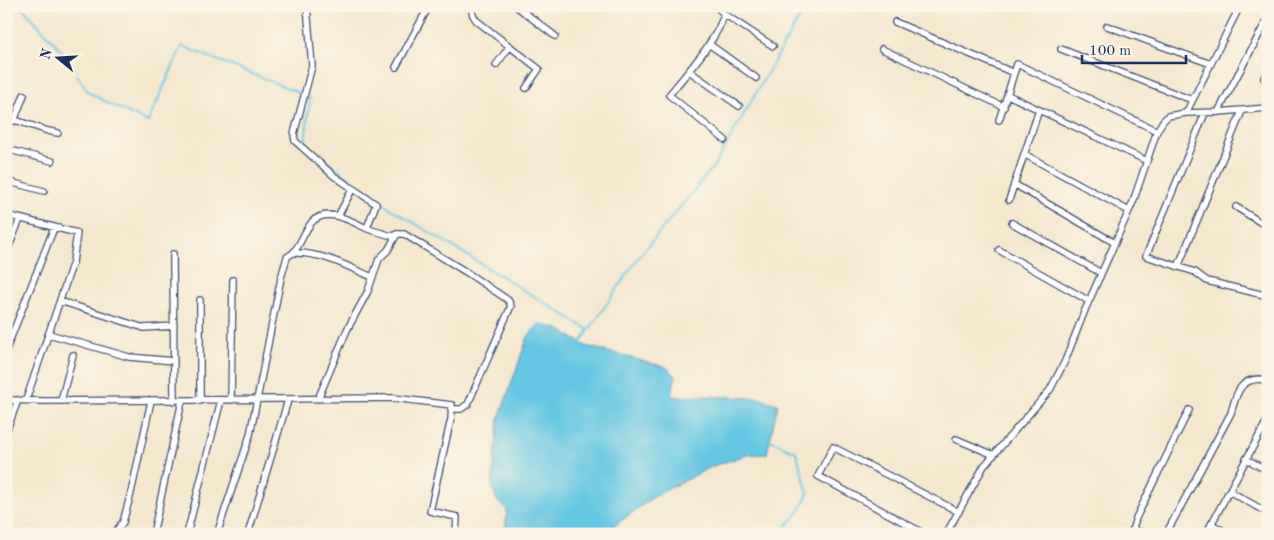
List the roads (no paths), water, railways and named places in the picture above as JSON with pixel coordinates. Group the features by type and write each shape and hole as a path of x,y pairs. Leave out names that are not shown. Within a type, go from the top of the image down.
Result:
{"street":[{"path":"308,6 312,66 294,134 295,141 334,176 376,204 368,229"},
{"path":"396,67 429,6"},
{"path":"474,6 473,16 539,69 526,88"},
{"path":"516,6 555,36"},
{"path":"716,6 724,14 773,46"},
{"path":"1186,112 1240,6"},
{"path":"724,14 722,24 709,44 669,95 725,140"},
{"path":"1218,112 1268,18"},
{"path":"895,22 1014,73"},
{"path":"1107,26 1211,64"},
{"path":"709,44 756,78"},
{"path":"496,65 510,46"},
{"path":"882,49 1004,107"},
{"path":"1061,49 1192,100"},
{"path":"999,120 1017,64 1158,131"},
{"path":"689,71 739,106"},
{"path":"14,121 24,95"},
{"path":"1008,95 1147,161"},
{"path":"946,534 984,466 1050,390 1065,362 1089,301 1129,211 1163,121 1168,116 1186,112 1205,113 1268,108"},
{"path":"1009,200 1039,110"},
{"path":"1178,267 1242,111"},
{"path":"1205,113 1146,256 1195,272 1207,281 1268,296"},
{"path":"6,117 48,131 58,132"},
{"path":"6,149 52,161"},
{"path":"1024,154 1039,164 1129,211"},
{"path":"6,181 44,191"},
{"path":"1014,184 1115,242"},
{"path":"338,216 353,188"},
{"path":"1236,207 1268,227"},
{"path":"6,216 77,234 73,262 26,400"},
{"path":"217,534 250,436 280,278 287,257 301,243 312,222 322,216 338,216 368,229 392,236 404,234 508,300 511,306 468,404 461,409 452,409"},
{"path":"6,254 20,219"},
{"path":"1012,223 1101,273"},
{"path":"6,350 54,228"},
{"path":"318,399 347,330 368,291 379,259 388,250 397,234"},
{"path":"999,250 1089,301"},
{"path":"293,253 309,254 324,258 372,277"},
{"path":"174,254 174,401"},
{"path":"231,400 233,280"},
{"path":"60,300 144,328 174,326"},
{"path":"200,300 200,401"},
{"path":"49,334 129,358 174,362"},
{"path":"62,401 72,355"},
{"path":"1166,534 1231,413 1237,392 1246,382 1258,378 1268,380"},
{"path":"6,400 200,401 393,398 452,405 451,420 430,511 457,517 456,534"},
{"path":"6,432 18,400"},
{"path":"186,534 221,400"},
{"path":"248,534 288,400"},
{"path":"114,534 123,522 125,515 151,401"},
{"path":"153,534 182,401"},
{"path":"1144,534 1132,532 1136,518 1189,410"},
{"path":"1206,534 1268,419"},
{"path":"956,439 994,455"},
{"path":"925,534 818,476 833,447 959,512"},
{"path":"1246,459 1261,467"},
{"path":"1229,491 1268,513"},
{"path":"1211,524 1229,534"}],"water":[{"path":"539,324 559,329 586,346 666,367 676,376 671,394 675,397 757,398 778,404 767,454 747,455 713,466 655,496 603,534 505,534 507,509 497,501 492,486 499,418 528,336"}],"waterway":[{"path":"21,6 60,49 88,92 148,122 182,46 300,93"},
{"path":"581,345 581,342 638,258 714,166 806,6"},
{"path":"310,97 305,144 380,202 589,330"},
{"path":"768,439 796,452 808,493 801,509 780,534"}]}
